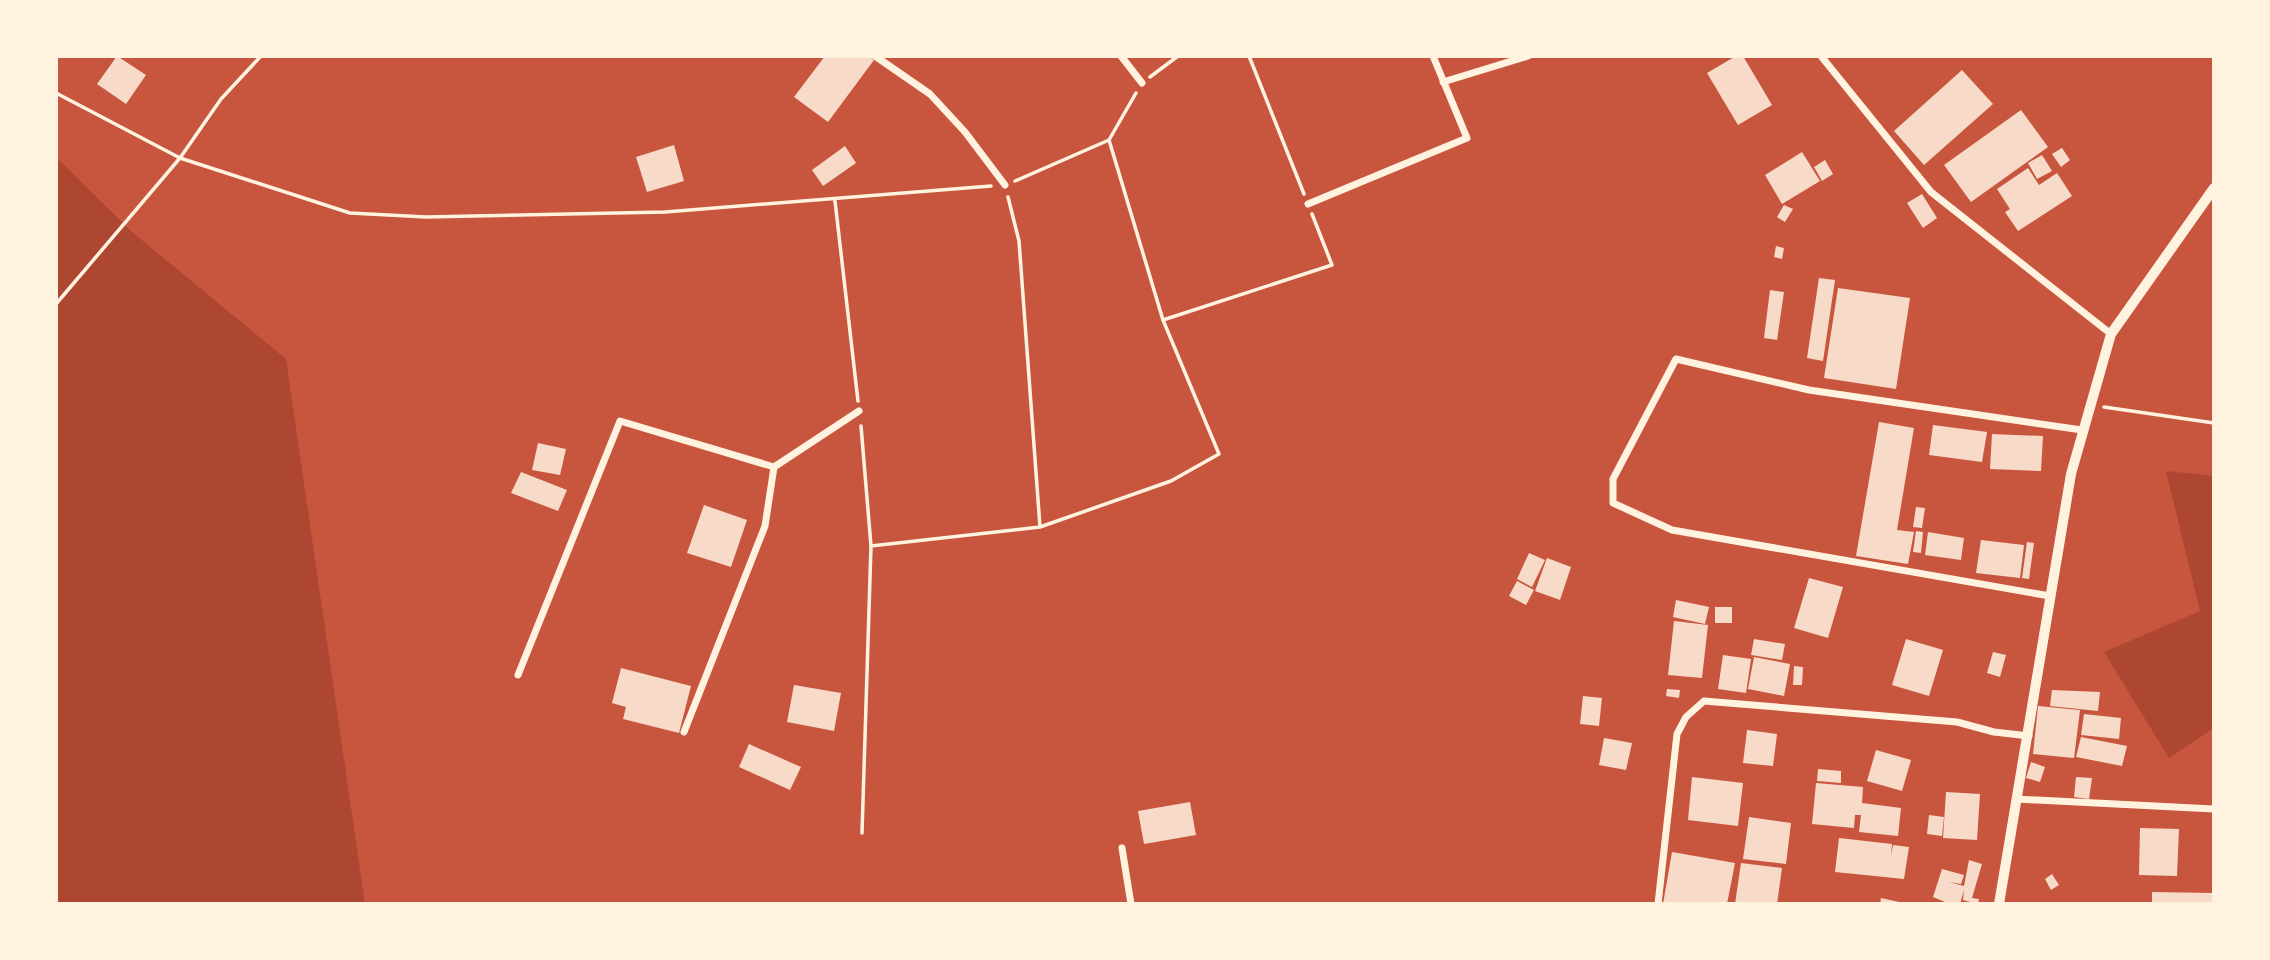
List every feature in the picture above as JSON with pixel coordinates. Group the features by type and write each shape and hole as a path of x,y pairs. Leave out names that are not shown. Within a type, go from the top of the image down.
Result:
{"street":[{"path":"875,56 930,94 965,132 1005,185"},
{"path":"1121,56 1142,83"},
{"path":"1308,204 1467,138 1433,56"},
{"path":"1443,82 1528,56"},
{"path":"1821,56 1931,192 2111,334"},
{"path":"1998,904 2015,799 2029,736 2071,474 2088,404 2111,334 2214,188"},
{"path":"2050,596 1672,530 1613,503 1613,479 1676,359 1809,390 2082,430"},
{"path":"684,732 765,526 774,467 859,411"},
{"path":"518,675 620,421 774,467"},
{"path":"1658,904 1677,734 1686,717 1704,701 1957,722 1994,732 2029,736"},
{"path":"2015,799 2214,809"},
{"path":"1122,848 1131,904"}],"path":[{"path":"56,304 180,158 221,99 261,56"},
{"path":"56,93 180,158 350,213 426,217 665,212 835,201 1005,185 1109,139 1142,83 1178,56"},
{"path":"1163,320 1332,265 1249,56"},
{"path":"871,546 1040,527 1171,481 1219,454 1163,320 1109,139"},
{"path":"1005,185 1019,241 1040,527"},
{"path":"835,201 871,546 862,833"},
{"path":"2088,404 2214,423"}],"shaded area":[{"path":"56,157 132,232 286,359 365,904 56,904"},
{"path":"2166,471 2214,476 2214,728 2169,758 2104,652 2200,611"}],"building":[{"path":"117,56 146,75 126,104 97,84"},
{"path":"825,56 869,56 874,60 828,122 794,97"},
{"path":"1736,56 1743,56 1772,105 1738,125 1707,73"},
{"path":"1962,70 1993,104 1924,165 1894,131"},
{"path":"2021,110 2048,147 1971,202 1944,165"},
{"path":"674,145 684,181 647,192 636,157"},
{"path":"845,146 856,163 823,186 812,170"},
{"path":"2062,148 2070,160 2061,167 2052,154"},
{"path":"1802,152 1820,181 1782,204 1765,175"},
{"path":"2042,155 2052,171 2037,179 2028,163"},
{"path":"1825,160 1833,174 1822,181 1814,167"},
{"path":"2028,168 2039,185 2057,173 2072,196 2018,231 2005,212 2010,209 1997,189"},
{"path":"1922,194 1937,218 1923,228 1907,203"},
{"path":"1784,205 1793,209 1785,222 1777,217"},
{"path":"1776,246 1784,248 1782,259 1774,257"},
{"path":"1819,278 1835,280 1823,361 1807,358"},
{"path":"1838,288 1910,298 1896,389 1824,378"},
{"path":"1770,290 1784,292 1777,340 1764,338"},
{"path":"1879,422 1914,428 1897,530 1914,532 1908,564 1856,556"},
{"path":"1933,425 1987,432 1982,462 1929,455"},
{"path":"1992,434 2043,436 2041,471 1990,469"},
{"path":"538,443 566,449 560,475 532,470"},
{"path":"521,472 567,490 558,511 511,493"},
{"path":"704,505 747,520 731,567 687,553"},
{"path":"1916,507 1925,508 1922,528 1913,527"},
{"path":"1916,531 1923,532 1921,553 1913,552"},
{"path":"1928,532 1964,538 1961,560 1925,555"},
{"path":"1981,540 2024,545 2020,578 1976,573"},
{"path":"2027,542 2034,543 2029,579 2022,578"},
{"path":"1529,553 1545,560 1532,587 1517,579"},
{"path":"1547,558 1571,567 1560,600 1535,591"},
{"path":"1809,578 1843,587 1828,638 1794,628"},
{"path":"1517,581 1534,590 1526,605 1509,596"},
{"path":"1676,600 1709,607 1705,624 1673,617"},
{"path":"1715,607 1732,607 1732,623 1715,623"},
{"path":"1674,621 1708,625 1702,678 1668,675"},
{"path":"1754,639 1785,644 1782,660 1751,655"},
{"path":"1906,639 1943,650 1929,696 1892,685"},
{"path":"1993,652 2006,655 2000,677 1987,673"},
{"path":"1723,655 1751,659 1746,693 1718,689"},
{"path":"1754,657 1790,664 1784,696 1748,689"},
{"path":"1794,666 1803,667 1802,685 1793,685"},
{"path":"621,668 691,686 679,733 623,719 626,707 612,703"},
{"path":"794,685 841,693 834,731 787,722"},
{"path":"1667,689 1680,690 1679,698 1666,696"},
{"path":"2052,690 2100,692 2098,711 2050,706"},
{"path":"1583,696 1602,698 1599,726 1580,724"},
{"path":"2038,706 2080,710 2074,758 2033,754"},
{"path":"2084,714 2121,718 2119,739 2081,735"},
{"path":"1747,730 1777,734 1773,766 1743,763"},
{"path":"2081,737 2127,746 2122,766 2076,757"},
{"path":"1604,738 1632,743 1626,770 1599,765"},
{"path":"749,744 801,767 790,790 739,767"},
{"path":"1876,750 1911,760 1902,791 1867,781"},
{"path":"2031,762 2045,767 2040,782 2026,778"},
{"path":"1818,769 1841,771 1841,783 1817,781"},
{"path":"1692,777 1743,783 1738,826 1688,820"},
{"path":"2076,777 2092,778 2089,799 2074,797"},
{"path":"1816,783 1863,787 1862,803 1901,808 1898,836 1859,832 1861,815 1855,815 1854,828 1812,824"},
{"path":"1946,792 1980,794 1977,840 1943,838"},
{"path":"1190,802 1196,835 1144,844 1138,811"},
{"path":"1929,815 1944,817 1942,836 1927,834"},
{"path":"1749,817 1791,823 1786,864 1743,859"},
{"path":"2140,828 2179,829 2177,876 2139,875"},
{"path":"1839,838 1892,844 1891,856 1893,845 1909,847 1904,879 1835,872"},
{"path":"1672,852 1735,863 1727,904 1663,904"},
{"path":"1969,860 1982,864 1972,898 1979,899 1978,904 1963,900 1964,890 1960,904 1950,904 1933,897 1942,869 1964,875 1961,884 1949,882 1964,886"},
{"path":"1741,863 1782,868 1777,904 1735,904"},
{"path":"2052,874 2059,885 2051,890 2045,879"},
{"path":"2152,892 2214,893 2214,904 2152,904"},
{"path":"1881,898 1904,903 1880,904"}]}
